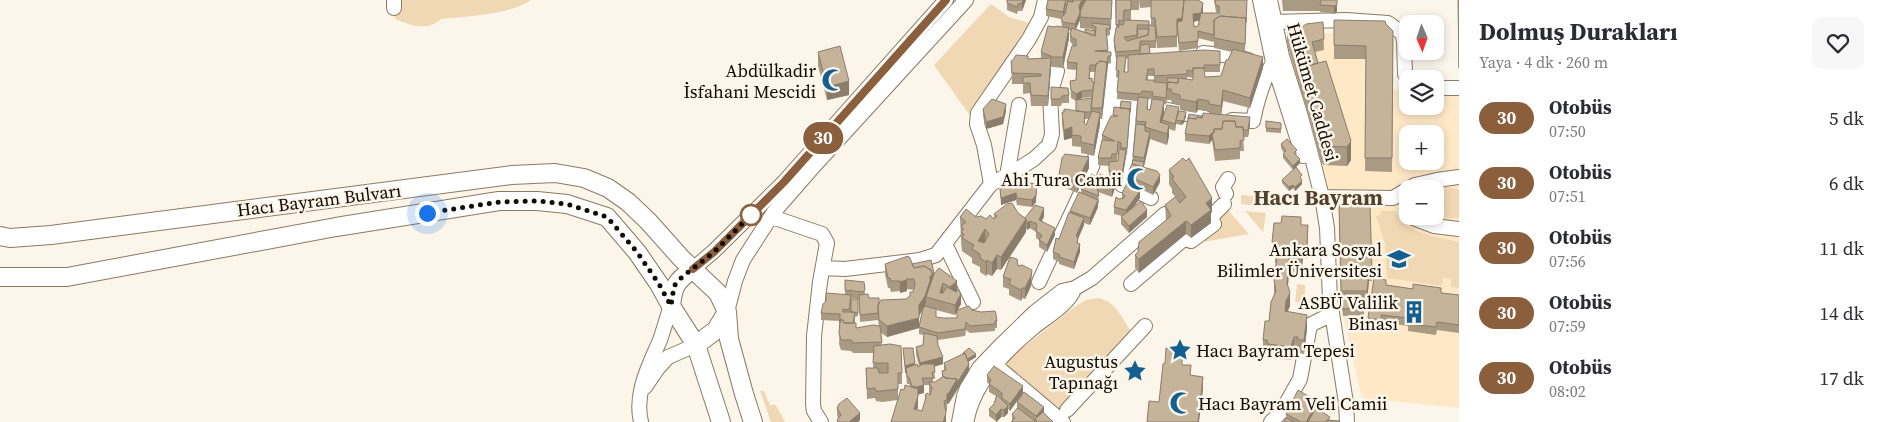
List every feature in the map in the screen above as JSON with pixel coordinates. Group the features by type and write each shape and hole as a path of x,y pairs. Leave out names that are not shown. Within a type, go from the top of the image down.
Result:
{"main road":[{"name":"Hacı Bayram Bulvarı","path":"0,236 10,238 51,235 512,175 555,173 584,178 608,188 628,202 681,258 718,293 726,312 729,339 753,422"},
{"name":"Hacı Bayram Bulvarı","path":"0,277 67,277 356,224 499,202 537,201 567,204 607,217 637,252 696,345 721,422"},
{"path":"671,306 674,286 693,269"},
{"path":"696,345 716,330 726,312"}],"street":[{"path":"693,269 714,252 784,182 946,0"},
{"path":"726,312 743,260 772,216 814,166 966,0"},
{"path":"991,184 977,119 978,113 1029,39 1041,17 1045,0"},
{"path":"1039,282 1092,167 1105,125 1118,60 1114,0"},
{"path":"1260,0 1273,62 1317,196 1393,198 1415,185 1459,177"},
{"name":"Hükümet Caddesi","path":"1270,0 1282,56 1304,126 1317,196 1327,228 1332,314 1345,394 1347,422"},
{"path":"1274,22 1346,20 1388,23 1402,33 1405,70"},
{"path":"1191,54 1212,53 1265,63 1273,62"},
{"path":"1109,101 1202,117 1253,121 1257,99 1273,62"},
{"path":"823,268 845,270 920,260 936,255 991,184 1034,159 1048,145 1052,134 1050,95 1057,71"},
{"path":"1444,88 1459,88"},
{"path":"1134,104 1129,160 1119,184 1151,198"},
{"path":"1007,176 1019,105"},
{"path":"1131,284 1185,238 1191,241 1214,224 1210,218 1225,199 1223,187 1228,179"},
{"path":"1393,198 1399,208"},
{"path":"966,422 976,393 992,362 1035,312 1062,291 1075,288 1092,278 1165,214"},
{"path":"772,216 815,231 825,238 827,243 817,299 813,357 813,404 814,411 821,422"},
{"path":"1431,225 1459,229"},
{"path":"945,244 973,302"},
{"path":"641,422 638,404 646,369 660,340 671,306"},
{"path":"1271,422 1282,411 1300,379 1310,325 1332,314"},
{"path":"992,362 1065,416 1145,326"},
{"path":"641,394 658,368 668,357 696,345"},
{"path":"958,422 967,388 979,368 992,362"}],"shaded area":[{"path":"394,0 531,0 500,12 441,19 430,25 418,26 395,19"},
{"path":"991,4 1009,17 1029,23 1026,34 971,117 934,65"},
{"name":"Ankara Sosyal Bilimler Üniversitesi","path":"1322,33 1385,35 1393,89 1399,90 1399,115 1444,115 1444,94 1459,97 1459,408 1362,398 1343,316 1339,215 1316,152 1287,43 1291,39"},
{"path":"1444,186 1459,190 1459,218 1444,219"},
{"path":"1241,195 1270,198 1269,207 1241,204"},
{"path":"1228,210 1249,234 1197,243 1215,220"},
{"path":"1245,211 1266,213 1263,232"},
{"path":"1380,211 1396,211 1399,216 1399,225 1407,225 1432,236 1459,242 1459,288 1451,287 1451,279 1443,278 1442,286 1387,278 1385,243 1376,216 1381,215"},
{"path":"1297,284 1305,285 1305,303 1295,302"},
{"path":"1098,298 1109,302 1113,306 1130,330 1143,325 1063,410 1004,367 1004,362 1076,306 1086,300"},
{"path":"760,391 764,391 770,405 776,405 785,422 771,422"}],"building":[{"path":"1007,0 1023,0 1017,7 1007,3"},
{"path":"1048,0 1066,0 1063,12 1046,9"},
{"path":"1066,0 1073,0 1073,2 1068,1 1067,5 1065,4"},
{"path":"1073,0 1082,0 1079,6 1080,13 1075,24 1063,22 1061,18 1065,14 1068,1 1073,2"},
{"path":"1086,0 1112,0 1111,19 1080,17 1081,9"},
{"path":"1116,0 1131,0 1131,10 1124,10 1123,21 1119,20 1119,24 1116,25"},
{"path":"1151,0 1184,0 1182,18 1177,19 1177,36 1157,37 1155,18 1151,18"},
{"path":"1184,0 1198,0 1203,3 1201,13 1219,13 1219,6 1216,5 1215,0 1247,0 1246,22 1246,18 1220,16 1214,20 1214,35 1198,31 1198,41 1179,43 1177,22 1182,21","holes":["1201,13 1198,26 1194,27 1193,14"]},
{"path":"1321,0 1337,0 1337,5 1320,5"},
{"path":"1458,0 1459,0 1459,68"},
{"path":"1220,16 1246,18 1245,44 1214,38 1214,20"},
{"path":"1125,20 1149,21 1149,25 1155,26 1156,41 1140,41 1140,50 1116,52 1114,40 1116,28 1119,27 1119,24 1123,25","holes":["1137,25 1149,25 1148,35 1127,41 1124,37 1138,35"]},
{"path":"1334,20 1385,21 1393,31 1392,158 1365,158 1366,46 1334,45"},
{"path":"1323,22 1324,39 1312,42 1318,63 1300,68 1300,76 1287,32 1291,28 1301,28 1306,24"},
{"path":"1092,23 1110,25 1110,28 1106,29 1108,50 1095,51 1111,52 1111,56 1108,56 1107,65 1107,62 1100,61 1096,65 1090,65 1089,79 1092,78 1092,82 1094,82 1093,90 1082,91 1076,94 1071,90 1070,81 1076,80 1077,63 1067,62 1072,46 1076,46 1076,39 1073,39 1070,34 1072,28 1095,36 1096,27"},
{"path":"1048,26 1069,28 1063,57 1053,57 1041,52"},
{"path":"1085,29 1095,31 1095,36 1085,32"},
{"path":"1137,29 1149,29 1148,35 1137,38"},
{"path":"1149,44 1150,53 1140,54 1140,45"},
{"path":"840,46 849,81 827,87 818,52"},
{"path":"1233,49 1263,57 1250,98 1223,90 1221,106 1209,104 1209,101 1198,99 1196,102 1180,99 1180,95 1172,93 1171,89 1167,89 1168,82 1178,83 1179,78 1193,80 1193,68 1204,68 1205,77 1221,76 1226,60 1228,60"},
{"path":"1204,50 1220,51 1220,65 1204,65 1204,68 1193,68 1193,71 1187,70 1187,74 1154,76 1154,69 1148,69 1146,80 1167,83 1166,98 1152,96 1153,92 1142,91 1140,94 1117,92 1119,71 1116,70 1117,56 1126,56 1124,72 1128,72 1128,55"},
{"path":"1016,55 1028,56 1028,59 1051,58 1048,96 1031,95 1030,83 1023,83 1023,77 1041,76 1041,74 1012,73 1011,61"},
{"path":"1100,61 1107,62 1102,108 1091,108 1096,64"},
{"path":"1326,61 1351,141 1347,147 1324,146 1320,142 1300,68"},
{"path":"1167,78 1178,78 1178,83 1168,82 1167,84"},
{"path":"1051,87 1068,88 1069,95 1062,96 1061,99 1051,99"},
{"path":"1138,97 1148,98 1147,109 1150,110 1152,99 1164,102 1160,122 1169,125 1167,134 1145,127 1146,122 1136,121"},
{"path":"1092,98 1091,112 1076,111 1076,100"},
{"path":"992,99 1006,104 1003,117 986,122 983,109"},
{"path":"1121,101 1131,102 1130,112 1130,109 1120,108"},
{"path":"1167,105 1179,107 1175,124 1162,120"},
{"path":"1114,107 1130,109 1127,148 1121,148 1121,143 1118,141 1117,154 1112,154 1111,158 1098,158 1102,140 1115,141 1102,135 1111,116 1118,116 1113,115"},
{"path":"1064,109 1085,112 1084,123 1086,125 1092,111 1100,113 1094,145 1081,142 1081,136 1072,135 1072,127 1064,130 1062,112 1064,112"},
{"path":"1179,111 1186,112 1184,120 1176,120"},
{"path":"1203,113 1250,117 1248,130 1243,130 1243,127 1236,127 1235,121 1223,121 1222,129 1214,129 1214,133 1209,136 1185,134 1188,118 1202,118"},
{"path":"1189,114 1202,116 1202,118 1188,118"},
{"path":"1223,121 1235,121 1236,127 1243,127 1244,140 1240,141 1240,148 1215,150 1212,133 1214,133 1214,129 1222,129"},
{"path":"1266,121 1281,123 1281,129 1266,128"},
{"path":"1136,124 1145,125 1145,131 1150,132 1144,158 1133,156"},
{"path":"1287,139 1297,150 1294,153 1300,159 1293,166 1283,154 1286,151 1281,144"},
{"path":"1119,149 1126,150 1122,174 1109,171 1109,162 1118,161"},
{"path":"1065,154 1089,157 1077,182 1059,175 1062,158"},
{"path":"1183,158 1186,161 1189,158 1212,198 1206,203 1211,210 1191,225 1186,221 1139,259 1135,255 1138,252 1139,242 1171,216 1165,205 1175,197 1180,203 1186,197 1172,179 1174,177 1169,170"},
{"path":"1133,160 1144,162 1143,167 1132,164"},
{"path":"1132,164 1157,171 1160,175 1153,187 1127,175"},
{"path":"1296,167 1302,175 1300,177 1302,181 1295,187 1293,185 1289,187 1282,180"},
{"path":"1091,174 1097,177 1094,183 1088,180"},
{"path":"1100,174 1115,181 1112,189 1096,184"},
{"path":"1085,179 1094,182 1099,196 1081,189"},
{"path":"1016,181 1037,184 1036,195 1032,200 1017,198 1016,193 1001,198 1000,189"},
{"path":"1127,183 1140,189 1140,191 1126,210 1114,207 1116,197 1119,199 1124,198 1125,196 1122,193"},
{"path":"1079,192 1098,200 1090,218 1070,211"},
{"path":"1141,201 1147,210 1129,226 1121,217"},
{"path":"1012,203 1018,213 1026,219 1001,257 997,255 992,263 987,260 986,262 980,258 980,254 972,249 974,245 962,238 964,234 961,232 964,229 961,226 966,222 960,217 966,209 976,217 981,216 986,219 990,215 994,219 997,216 994,214 1007,204","holes":["985,229 989,234 984,243 978,241"]},
{"path":"1339,204 1370,204 1372,271 1369,271 1367,291 1341,291"},
{"path":"1035,205 1044,208 1039,220 1055,228 1047,245 1039,240 1042,235 1036,231 1037,224 1030,221 1027,223 1025,218"},
{"path":"1069,212 1084,218 1076,236 1078,237 1077,243 1080,244 1074,262 1059,257 1060,255 1053,252 1056,238 1059,239"},
{"path":"1282,216 1301,217 1301,225 1308,225 1307,245 1303,245 1301,259 1289,258 1287,283 1290,293 1286,301 1285,311 1307,315 1304,340 1298,340 1298,337 1294,337 1291,347 1268,344 1267,340 1263,340 1265,321 1269,321 1271,302 1276,291 1274,280 1278,250 1275,249 1275,241 1272,242 1274,223 1281,223"},
{"path":"908,256 914,268 924,266 931,270 933,275 930,276 925,296 919,305 919,318 887,326 879,320 878,305 881,300 906,299 910,296 910,292 913,292 915,284 914,279 906,279 900,282 891,281 888,278 885,264"},
{"path":"1010,257 1017,259 1018,266 1022,265 1032,270 1025,288 1021,290 1009,284 1011,279 1003,277"},
{"path":"931,260 934,273 932,274 931,270 924,266 914,268 912,264"},
{"path":"939,268 957,281 950,287 943,283 940,293 943,293 947,287 956,292 958,289 961,294 955,305 926,297 934,274"},
{"name":"ASBÜ Valilik Binası","path":"1374,278 1386,280 1386,285 1413,289 1413,284 1441,288 1441,293 1459,295 1459,325 1437,322 1436,327 1408,324 1408,318 1381,315 1381,320 1368,318"},
{"path":"845,280 864,282 865,289 863,292 845,290"},
{"path":"826,293 851,295 849,310 843,309 843,312 855,312 853,323 844,323 843,320 840,320 840,314 821,313 823,304 826,301"},
{"path":"868,294 869,298 879,298 878,313 860,315 859,295"},
{"path":"1341,294 1363,294 1364,308 1343,309"},
{"path":"851,299 858,299 858,313 851,312"},
{"path":"925,306 936,309 936,317 943,318 957,318 957,310 969,306 972,310 981,312 995,311 997,321 995,321 995,324 970,326 966,322 965,329 938,333 919,327"},
{"path":"840,320 843,320 844,323 856,323 856,328 873,325 880,326 882,342 853,343 851,340 841,340 839,333"},
{"path":"924,333 937,336 938,345 943,357 920,363 916,347 923,345"},
{"path":"890,344 901,346 902,373 898,373 898,389 876,391 875,388 867,389 866,368 878,368 879,373 888,373 888,363 873,363 874,346"},
{"path":"903,348 913,348 915,363 905,366"},
{"path":"969,348 976,354 967,359 965,353 963,353"},
{"name":"Hacı Bayram Veli Camii","path":"1166,348 1182,348 1182,365 1191,365 1190,375 1203,377 1198,422 1147,422 1149,401 1159,402"},
{"path":"965,353 969,364 957,383 957,379 943,377 942,371 946,370 944,363"},
{"path":"917,364 918,367 923,364 934,364 935,372 932,372 933,378 922,378 924,385 917,387 912,386 909,377 907,377 906,368"},
{"path":"994,366 1023,386 1010,404 1002,398 1002,393 989,384 991,380 987,375"},
{"path":"944,376 945,378 957,379 947,394 947,400 944,401 946,413 943,422 891,422 901,389 904,390 905,385 918,389 914,409 922,411 925,395 927,393 930,395 932,388 929,382 935,382"},
{"path":"1298,390 1318,402 1306,422 1301,422 1286,414"},
{"path":"1024,392 1044,407 1036,416 1017,402"},
{"path":"997,395 1008,406 1004,410 1001,409 996,415 989,409 994,404"},
{"path":"847,398 860,413 849,422 839,422 837,420 841,415 837,408"},
{"path":"1018,408 1035,421 1011,422 1015,418 1012,414"},
{"path":"1316,408 1330,417 1328,420 1325,422 1308,422"},
{"path":"1043,412 1053,422 1036,422 1035,419"},
{"path":"1286,418 1295,422 1284,422"},
{"path":"1327,420 1339,421 1339,422 1325,422"}],"bus line":[{"name":"30","path":"693,269 714,252 784,182 946,0"}],"place":[{"name":"Abdülkadir İsfahani Mescidi","path":"833,80"},
{"name":"Ahi Tura Camii","path":"1138,179"},
{"name":"Ankara Sosyal Bilimler Üniversitesi","path":"1399,259"},
{"name":"ASBÜ Valilik Binası","path":"1414,312"},
{"name":"Hacı Bayram Tepesi","path":"1180,350"},
{"name":"Augustus Tapınağı","path":"1135,371"},
{"name":"Hacı Bayram Veli Camii","path":"1181,403"}],"district":[{"name":"Hacı Bayram","path":"1318,197"}],"route":[{"path":"427,213 499,202 537,201 567,204 607,217 637,252 659,284 671,306 674,286 682,277 714,252 751,215"}]}
